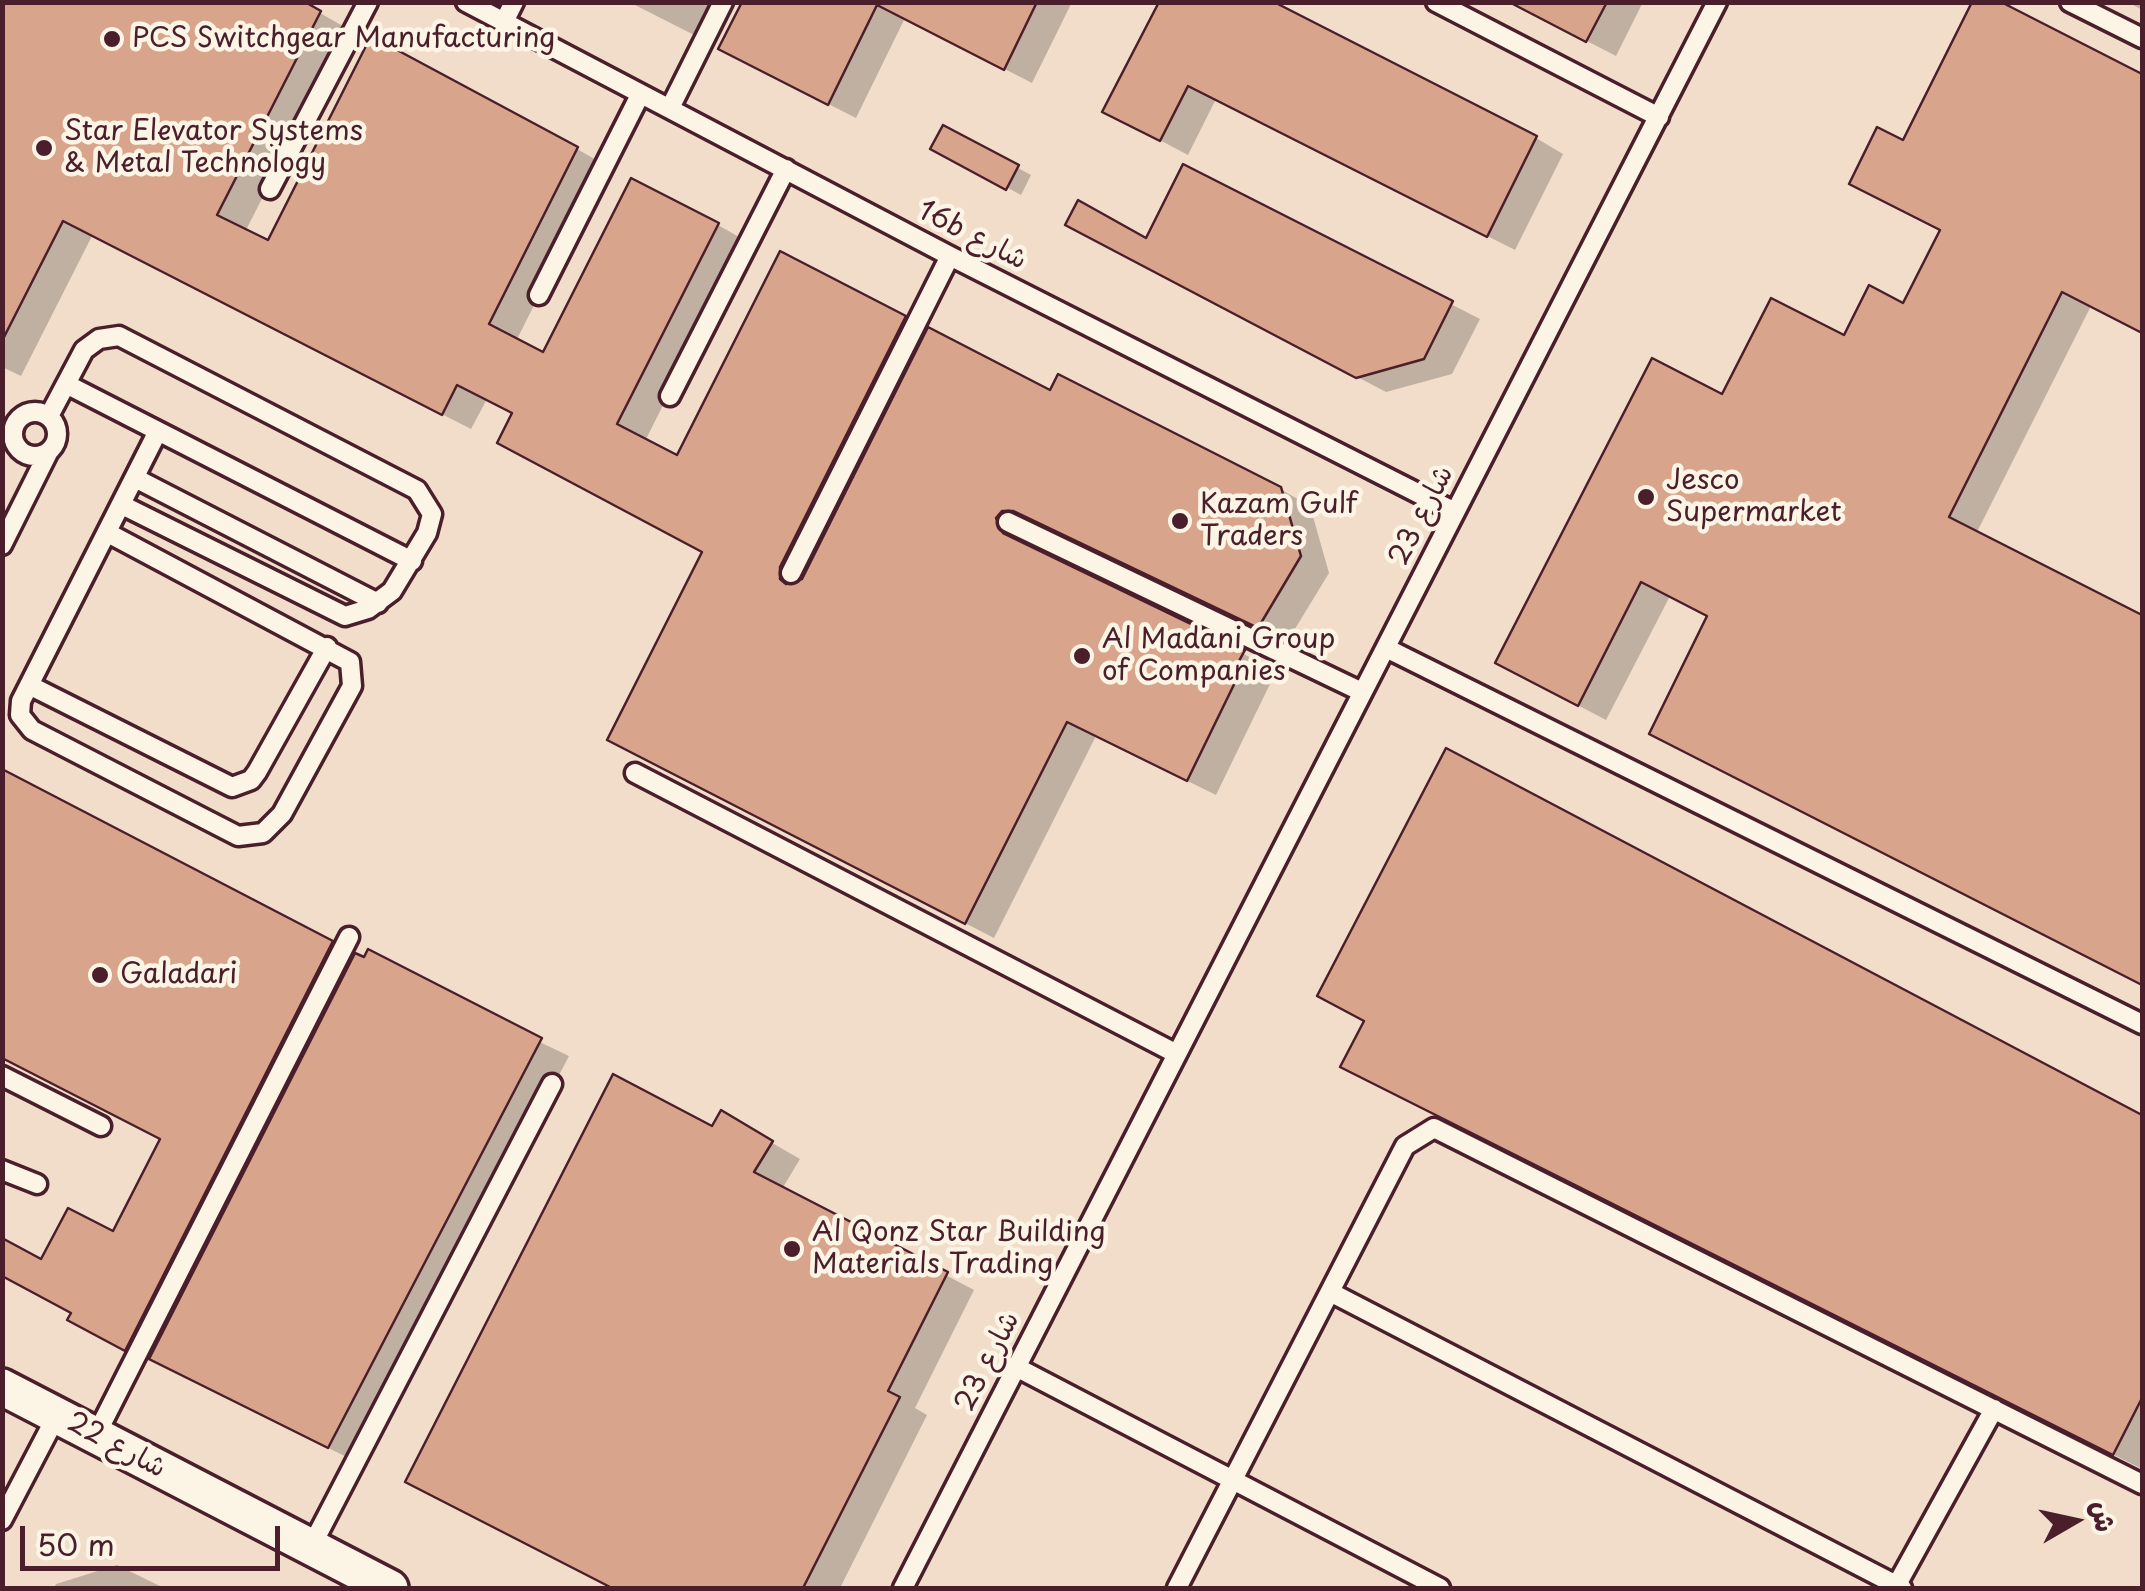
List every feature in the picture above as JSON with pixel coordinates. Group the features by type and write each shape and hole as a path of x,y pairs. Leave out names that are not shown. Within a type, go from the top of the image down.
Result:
{"street":[{"name":"شارع 22","path":"2,1387 390,1588"}],"lane":[{"path":"270,189 368,2"},
{"name":"16b شارع","path":"466,2 950,256 1455,512"},
{"path":"504,22 514,2"},
{"path":"670,108 723,2"},
{"path":"1436,2 1660,117"},
{"name":"شارع 23","path":"903,1588 1717,2"},
{"path":"2070,2 2142,38"},
{"path":"539,296 640,94"},
{"path":"670,396 786,169"},
{"path":"791,573 950,256"},
{"path":"48,416 91,343 110,336 129,338 418,490 429,505 431,524 412,561 378,603 351,616 332,612 122,505"},
{"path":"66,384 412,561"},
{"path":"48,416 30,412 9,421 21,452 40,456 49,451"},
{"path":"2,545 57,434 48,416"},
{"path":"108,533 350,662 352,686 274,826 251,837 238,836 32,730 22,721 19,708 29,685 157,432"},
{"path":"135,478 378,603"},
{"path":"1008,522 1362,692"},
{"path":"29,685 232,787 251,780 257,772 327,647"},
{"path":"1386,648 2142,1024"},
{"path":"634,774 1177,1054"},
{"path":"96,1435 349,936"},
{"path":"2,1076 101,1126"},
{"path":"311,1547 552,1084"},
{"path":"1177,1588 1405,1146 1434,1128 2142,1484"},
{"path":"2,1170 37,1184"},
{"path":"1330,1292 1898,1588 1994,1410"},
{"path":"1016,1367 1440,1588"},
{"path":"2,1520 57,1415"}],"shaded area":[{"path":"3,3 2142,3 2142,1588 3,1588"}],"building":[{"path":"2,2 305,2 321,11 217,215 268,240 371,36 578,147 489,324 543,352 631,178 719,223 617,424 677,455 780,251 906,316 780,567 780,579 786,584 802,579 928,327 1050,390 1058,374 1281,487 1301,556 1258,628 1013,511 1002,511 996,518 1003,533 1245,650 1239,661 1244,664 1187,781 1067,722 965,924 607,740 702,552 497,443 512,413 457,385 442,415 63,221 2,341"},
{"path":"742,2 1037,2 1004,70 877,5 828,105 718,49"},
{"path":"1159,2 1274,2 1537,136 1487,237 1188,86 1160,141 1102,112"},
{"path":"1509,2 1607,2 1586,42"},
{"path":"1972,2 2001,2 2142,74 2142,333 2062,292 1949,517 2142,615 2142,985 1649,734 1707,616 1641,582 1578,706 1495,663 1652,358 1722,394 1771,298 1844,335 1869,285 1903,303 1940,230 1849,184 1877,127 1903,140"},
{"path":"943,125 1019,165 1006,190 930,149"},
{"path":"1183,164 1453,301 1424,359 1356,378 1065,225 1078,200 1146,238"},
{"path":"1446,748 2142,1115 2142,1398 2113,1455 1340,1067 1364,1021 1317,996"},
{"path":"2,769 333,941 125,1351 67,1320 71,1313 2,1276 2,1238 41,1259 68,1208 113,1231 160,1139 2,1058"},
{"path":"368,949 542,1038 328,1448 149,1359 355,953 364,957"},
{"path":"613,1074 712,1126 721,1110 773,1141 754,1172 948,1272 888,1391 900,1397 803,1588 612,1588 405,1482"}],"place":[{"name":"PCS Switchgear Manufacturing","path":"112,39"},
{"name":"Star Elevator Systems & Metal Technology","path":"44,148"},
{"name":"Jesco Supermarket","path":"1646,497"},
{"name":"Kazam Gulf Traders","path":"1180,521"},
{"name":"Al Madani Group of Companies","path":"1082,656"},
{"name":"Galadari","path":"100,975"},
{"name":"Al Qonz Star Building Materials Trading","path":"792,1249"}]}
